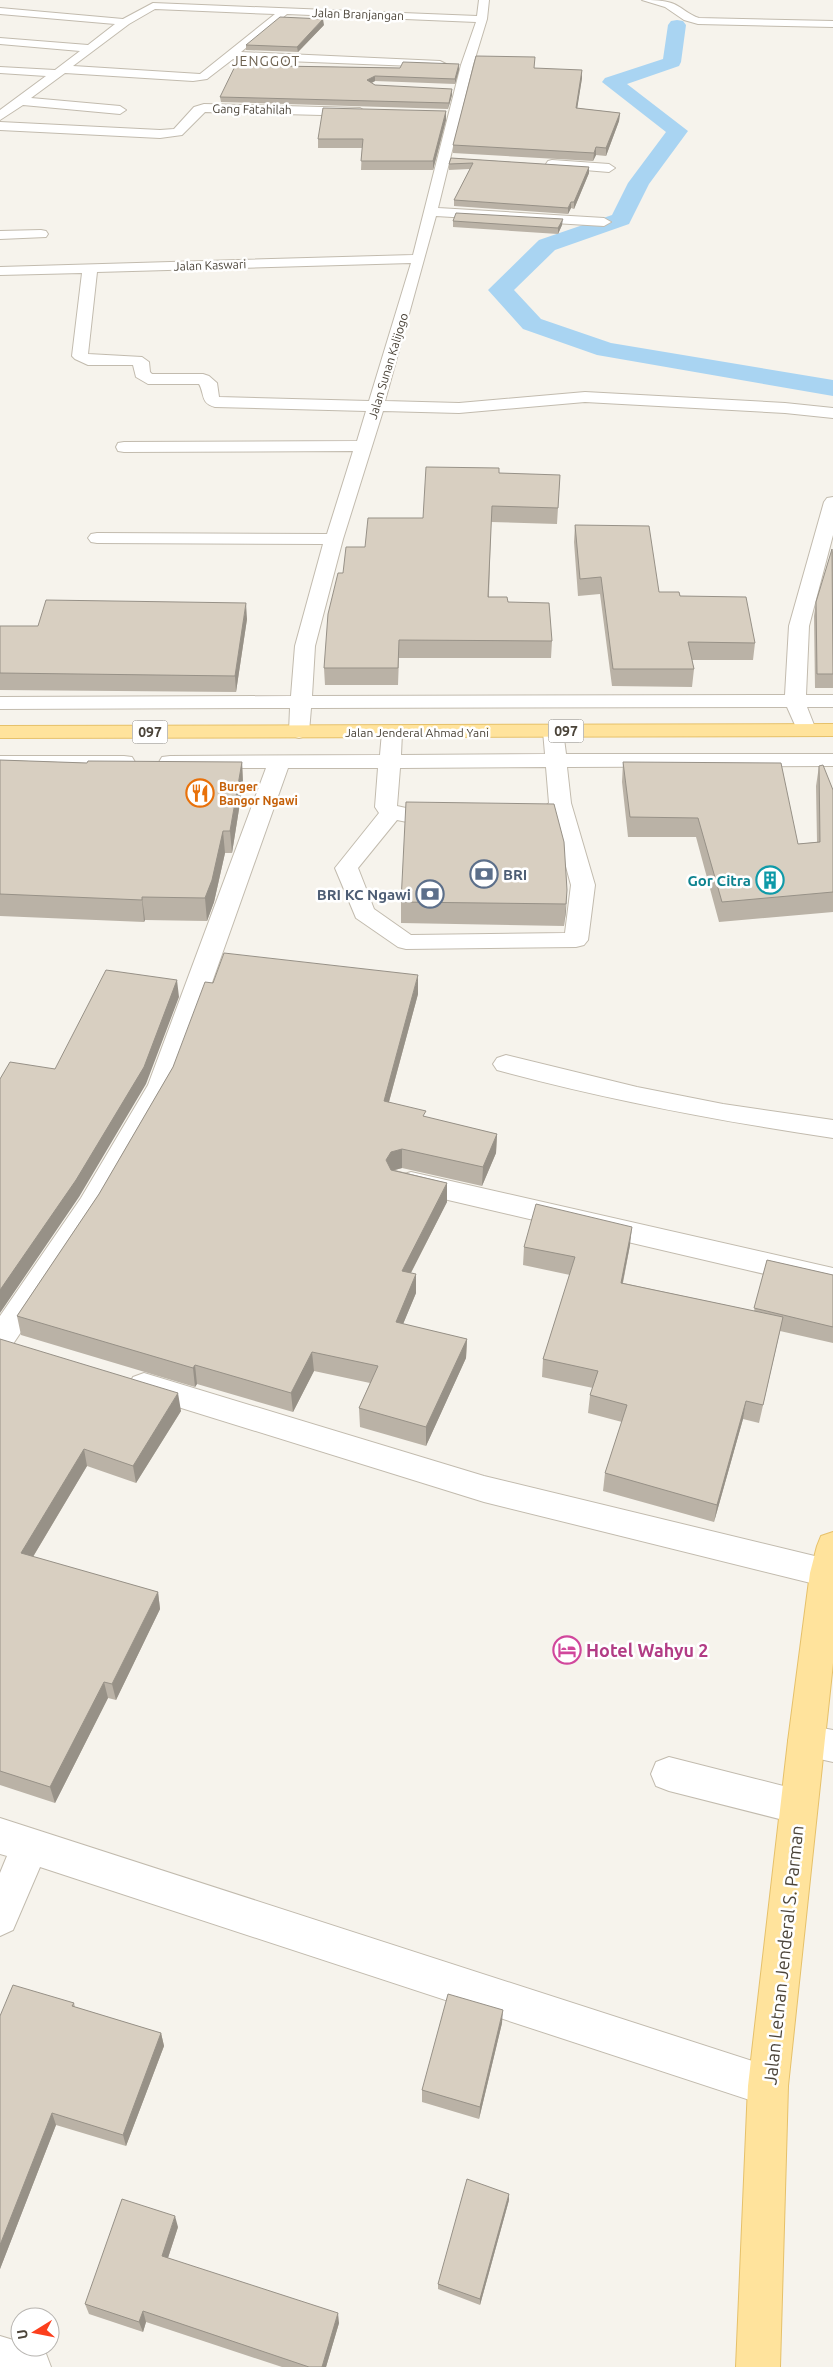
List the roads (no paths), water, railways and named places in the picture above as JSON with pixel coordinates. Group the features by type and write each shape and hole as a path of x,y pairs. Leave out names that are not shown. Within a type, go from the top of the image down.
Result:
{"main road":[{"name":"Jalan Jenderal Ahmad Yani","path":"0,732 833,730"},
{"name":"Jalan Letnan Jenderal S. Parman","path":"758,2367 768,2086 799,1807 819,1744 830,1559"}],"street":[{"name":"Jalan Sunan Kalijogo","path":"300,732 304,646 334,538 376,406 419,259 430,212 448,158 449,115 456,90 457,65 482,19 484,0"},
{"path":"647,0 669,5 688,18 698,21 833,24"},
{"name":"Jalan Branjangan","path":"0,116 125,22 150,7 168,3 285,11 482,19"},
{"path":"0,11 125,22"},
{"path":"0,70 203,77 285,11"},
{"path":"0,41 88,50 104,54"},
{"path":"228,55 457,65"},
{"path":"197,64 215,66"},
{"path":"21,101 120,110"},
{"name":"Gang Fatahilah","path":"0,126 160,134 178,132 198,110 204,108 374,112"},
{"path":"540,164 609,168"},
{"path":"430,212 604,222"},
{"path":"0,235 40,234"},
{"name":"Jalan Kaswari","path":"0,272 419,259"},
{"path":"90,269 80,356 83,359 137,360 140,362 142,374 148,379 203,379 209,383 211,400 215,402 459,408 585,397 785,408 833,413"},
{"path":"124,447 363,446"},
{"path":"806,730 795,702 799,626 833,502"},
{"path":"97,538 334,538"},
{"path":"0,702 833,702"},
{"path":"391,813 346,868 364,914 406,942 576,940 583,885 560,803 558,762 553,731"},
{"path":"392,732 386,808 391,813 400,815 429,815"},
{"path":"0,762 833,760"},
{"path":"10,1344 161,1085 192,1005 279,762"},
{"path":"525,814 544,814 554,811 560,803"},
{"path":"506,1064 694,1108 833,1129"},
{"path":"402,1180 833,1280"},
{"path":"114,1376 484,1489 830,1559"},
{"path":"669,1774 799,1807"},
{"path":"0,1917 15,1842 768,2086"},
{"path":"0,2358 29,2367"}],"waterway":[{"path":"677,25 672,62 612,82 678,131 639,183 621,219 547,245 500,290 532,324 606,350 833,388"}],"place":[{"name":"Burger Bangor Ngawi","path":"200,793"},
{"name":"BRI","path":"484,874"},
{"name":"Gor Citra","path":"770,880"},
{"name":"BRI KC Ngawi","path":"430,894"},
{"name":"Hotel Wahyu 2","path":"567,1650"}],"district":[{"name":"JENGGOT","path":"266,61"}]}
